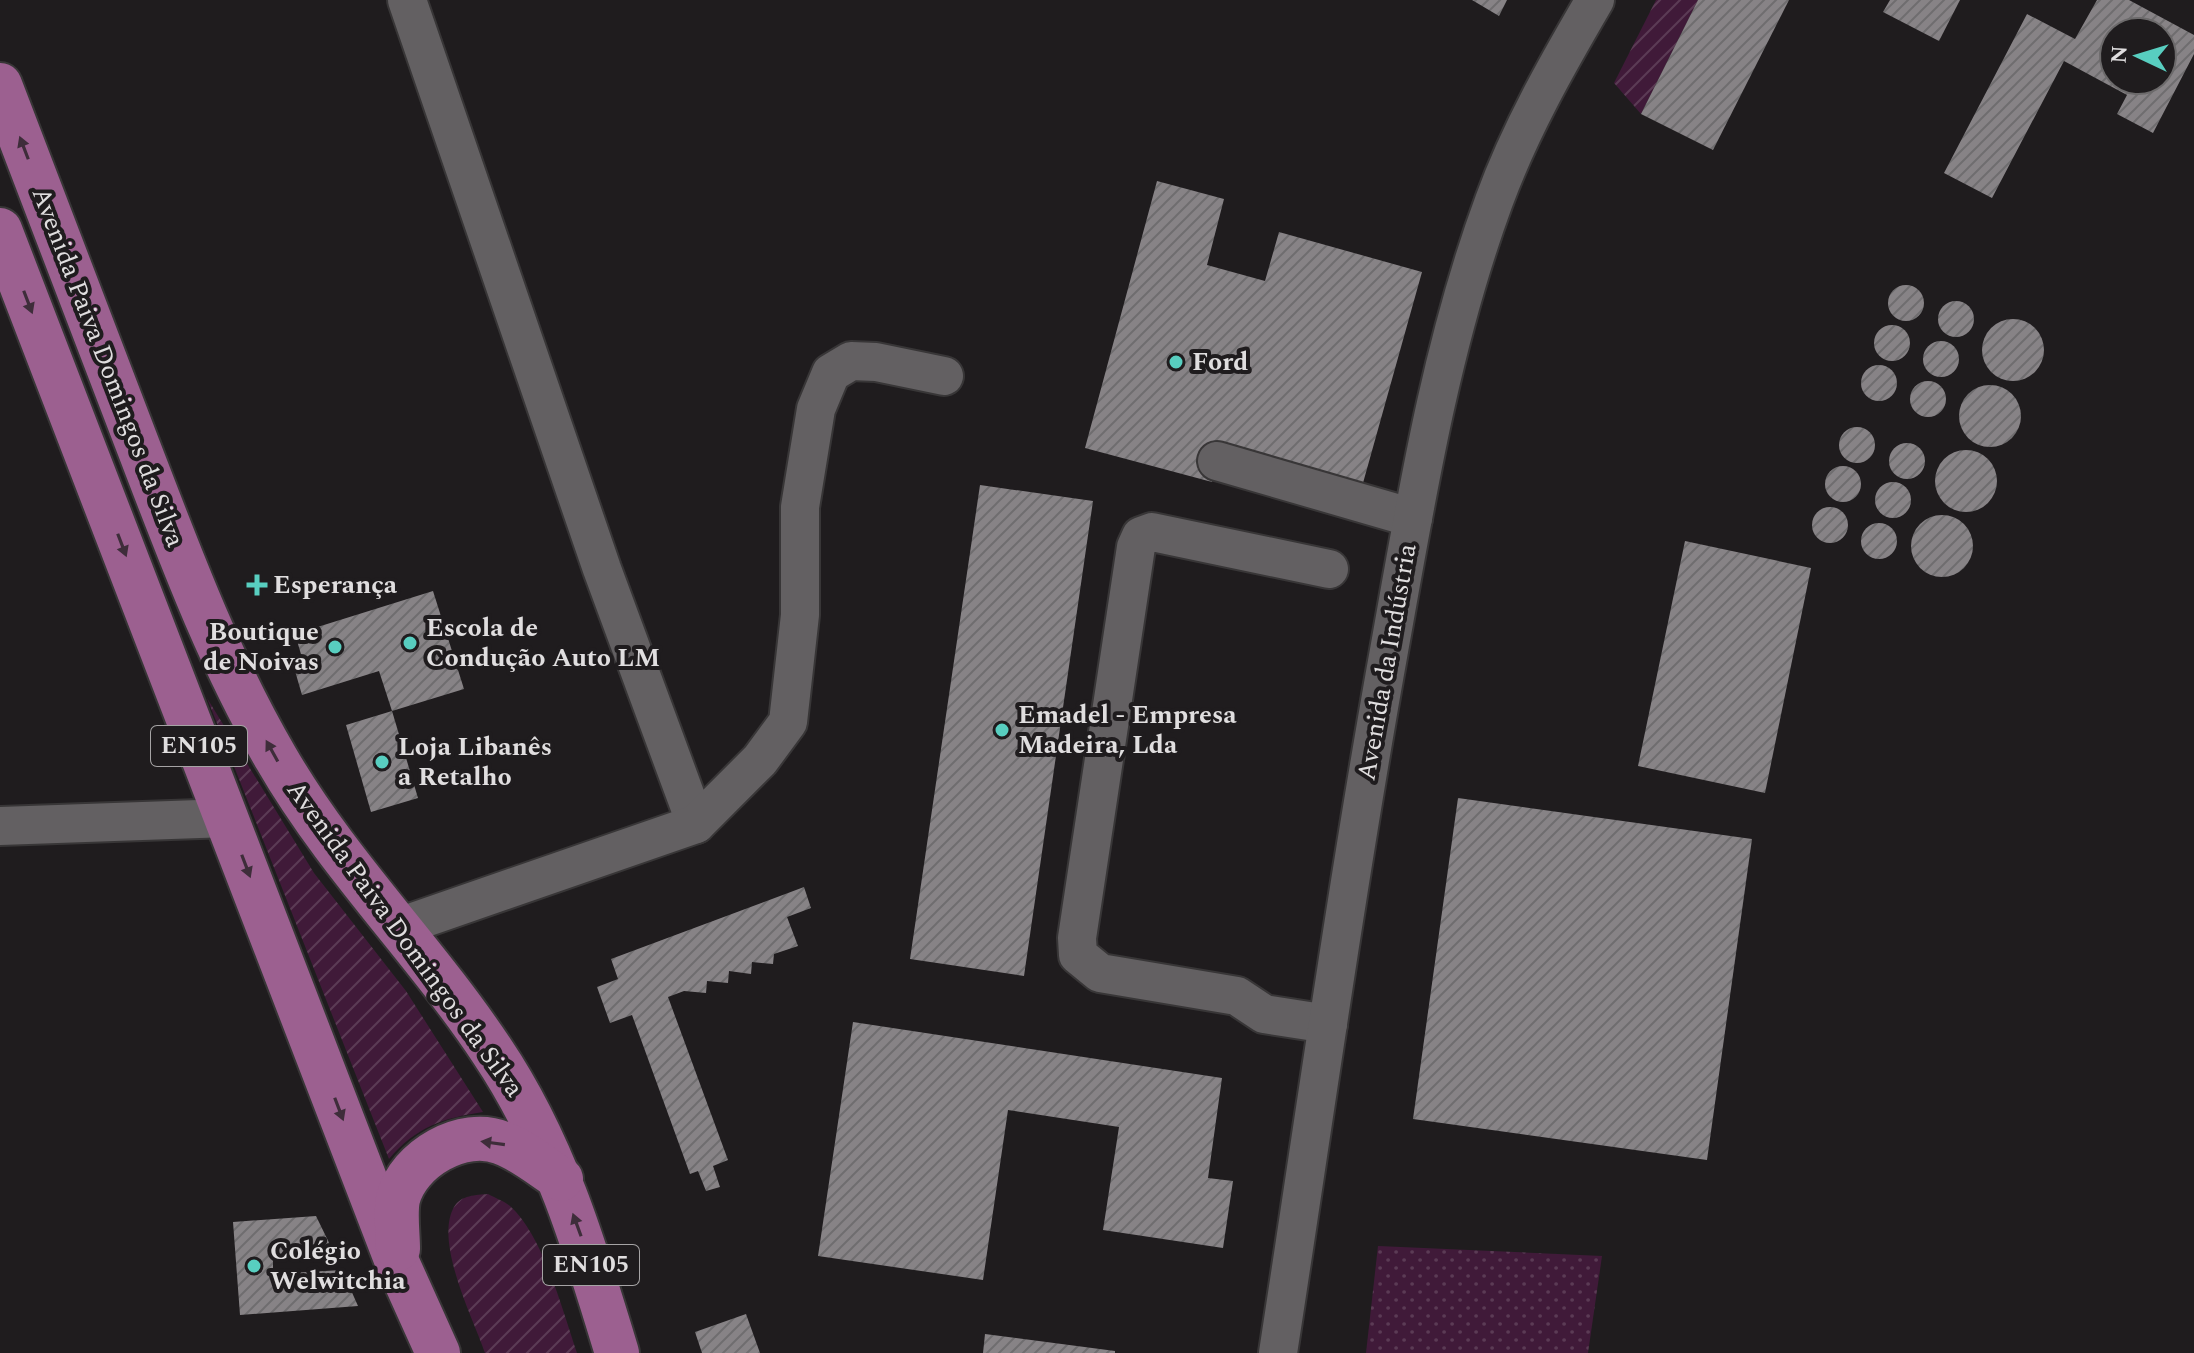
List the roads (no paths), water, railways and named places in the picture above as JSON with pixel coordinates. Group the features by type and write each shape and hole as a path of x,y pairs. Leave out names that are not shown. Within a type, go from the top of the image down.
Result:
{"main road":[{"name":"Avenida Paiva Domingos da Silva","path":"0,85 184,566 221,651 276,759 328,841 492,1050 527,1107 561,1179 617,1353"},
{"name":"Avenida Paiva Domingos da Silva","path":"0,230 397,1262 438,1353"},
{"path":"397,1262 398,1199 413,1171 432,1154 461,1141 501,1142 561,1179"}],"street":[{"path":"407,0 602,569 696,824"},
{"name":"Avenida da Indústria","path":"1278,1353 1358,824 1413,518 1457,312 1495,199 1547,82 1595,0"},
{"path":"396,928 696,824 760,760 788,722 800,615 800,507 816,409 831,373 851,361 876,362 944,376"},
{"path":"1217,461 1413,518"},
{"path":"1328,1024 1264,1014 1237,996 1100,973 1078,955 1077,938 1136,547 1141,536 1152,532 1329,569"},
{"path":"0,826 228,818"}],"place":[{"name":"Ford","path":"1176,362"},
{"name":"Esperança","path":"257,585"},
{"name":"Escola de Condução Auto LM","path":"410,643"},
{"name":"Boutique de Noivas","path":"335,647"},
{"name":"Emadel - Empresa Madeira, Lda","path":"1002,730"},
{"name":"Loja Libanês a Retalho","path":"382,762"},
{"name":"Colégio Welwitchia","path":"254,1266"}]}
